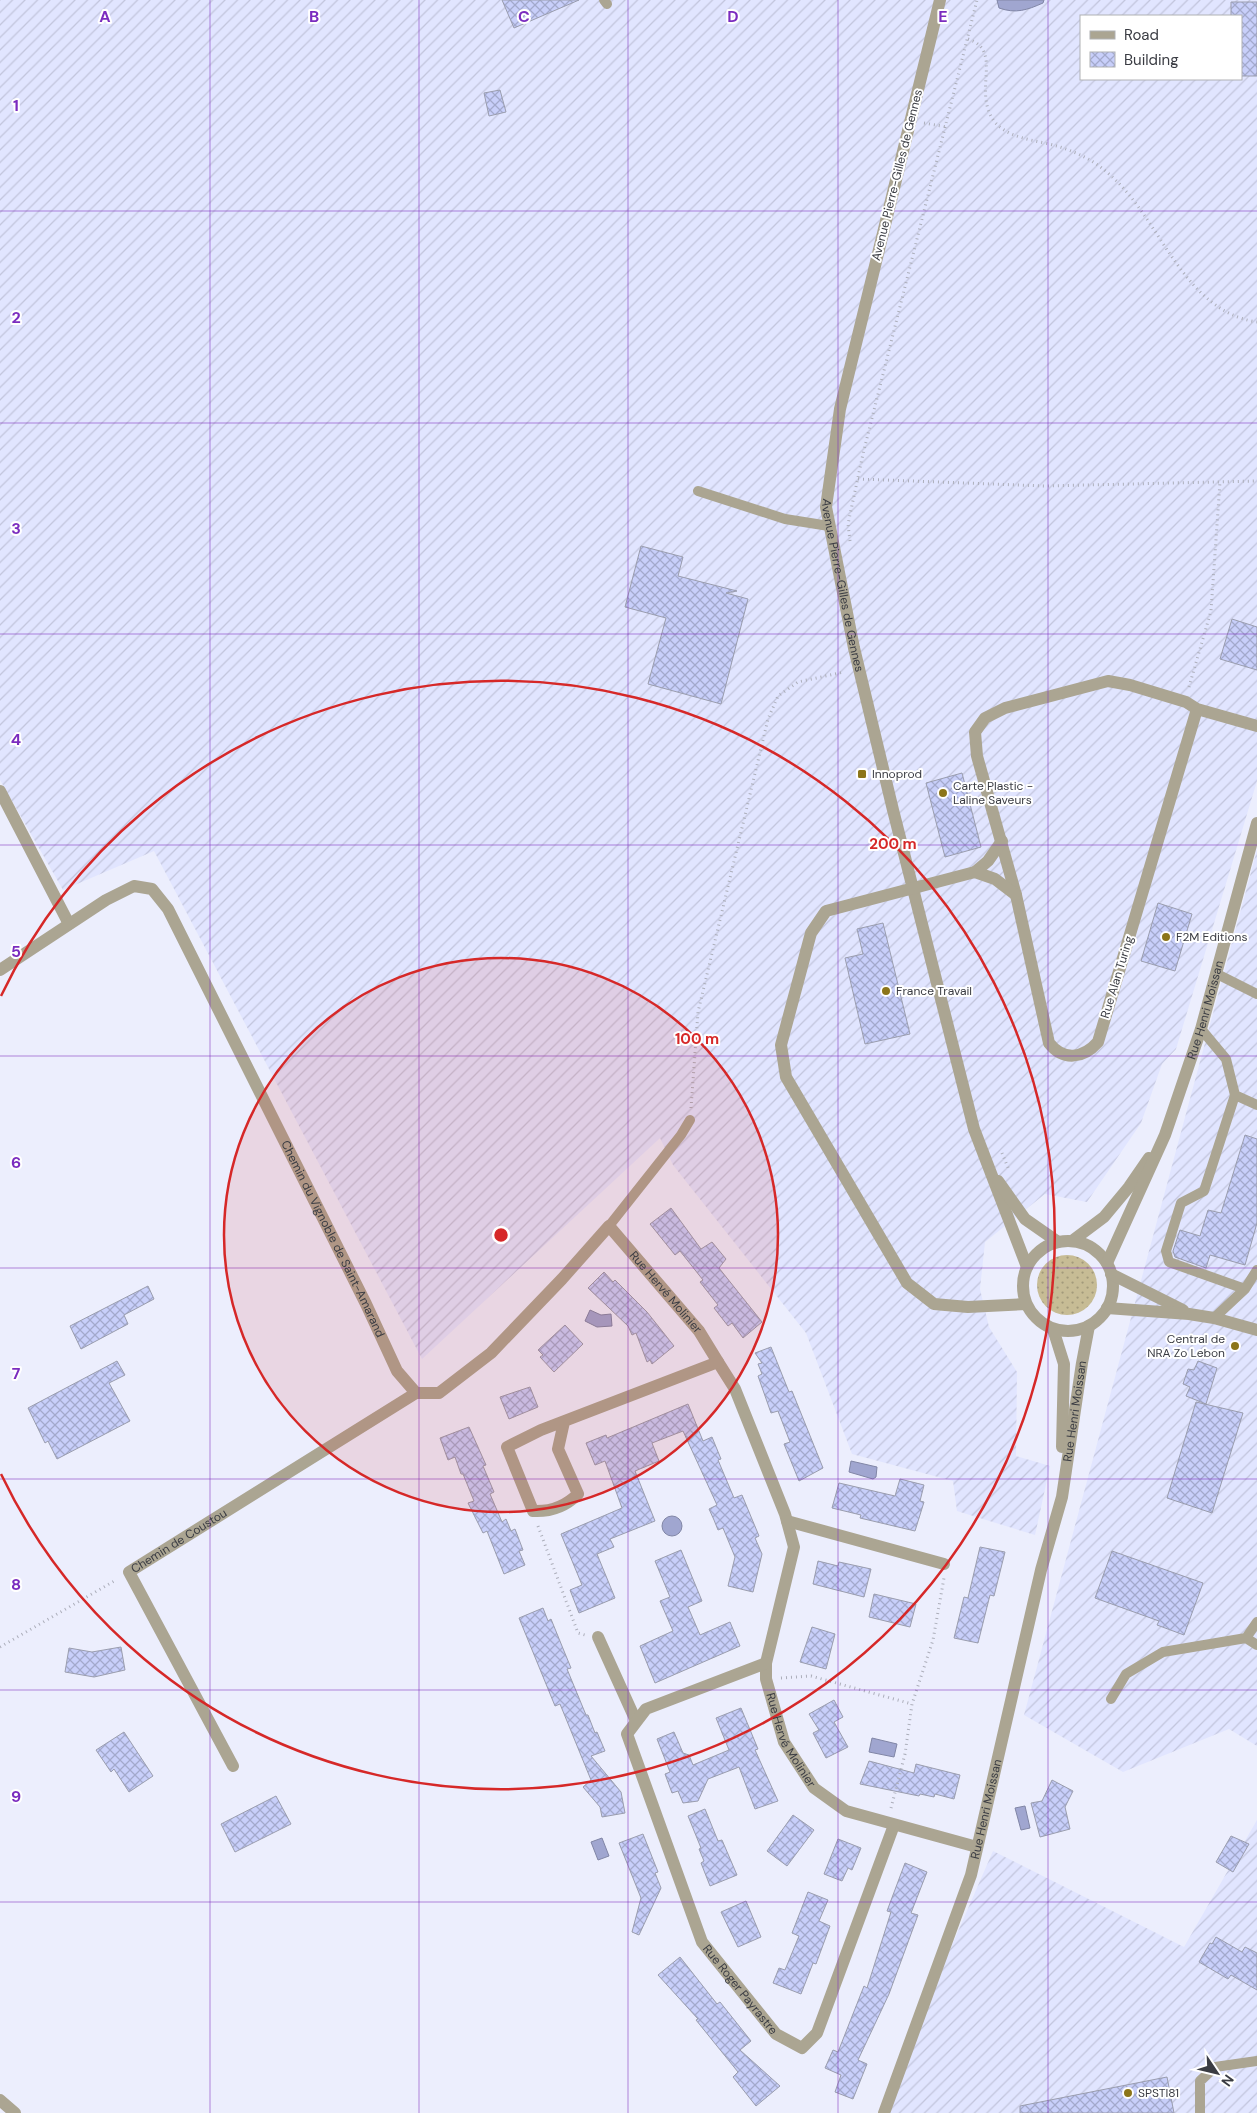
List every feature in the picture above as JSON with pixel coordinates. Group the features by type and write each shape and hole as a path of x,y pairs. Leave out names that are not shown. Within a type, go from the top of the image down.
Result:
{"street":[{"name":"Avenue Pierre-Gilles de Gennes","path":"940,0 840,409 826,507 860,671 974,1129 1027,1267"},
{"name":"Rue Alan Turing","path":"1197,709 1098,1042 1091,1051 1082,1056 1063,1055 1055,1051 1048,1043 1016,895 977,756 975,732 985,718 1005,708 1108,681 1130,684 1186,702 1197,709 1257,726"},
{"path":"0,791 70,924"},
{"name":"Rue Henri Moissan","path":"1109,1269 1165,1135 1201,1029 1256,829"},
{"path":"1002,841 988,861 976,872 826,911 811,933 781,1045 786,1077 907,1283 934,1304 968,1308 1026,1304"},
{"path":"976,872 994,879 1016,895"},
{"name":"Chemin du Vignoble de Saint-Amarand","path":"0,970 106,900 134,886 152,889 168,909 366,1304 397,1371 416,1393"},
{"name":"Rue Henri Moissan","path":"1072,1241 1104,1217 1129,1187 1165,1135"},
{"name":"Avenue Pierre-Gilles de Gennes","path":"988,1167 1025,1219 1058,1242"},
{"path":"416,1393 439,1393 492,1352 562,1280 609,1226"},
{"name":"Rue Hervé Molinier","path":"609,1226 699,1331 735,1389 787,1521 794,1547 766,1663 766,1679 784,1742 814,1788 846,1811 978,1847"},
{"path":"1109,1269 1111,1298 1107,1308 1090,1326 1066,1331 1053,1329 1032,1315 1026,1304 1023,1292 1027,1267 1034,1255 1045,1246 1058,1242 1072,1241 1086,1245 1098,1252 1109,1269 1189,1314"},
{"path":"1107,1308 1189,1314 1214,1318 1257,1330"},
{"name":"Rue Henri Moissan","path":"884,2113 971,1875 1041,1570 1062,1497 1082,1363 1090,1326"},
{"name":"Rue Henri Moissan","path":"1053,1329 1064,1364 1062,1497"},
{"path":"564,1422 558,1449 578,1494 570,1502 550,1512 533,1512 507,1447 564,1422 718,1362"},
{"name":"Chemin de Coustou","path":"233,1766 129,1572 416,1393"},
{"path":"787,1521 944,1564"},
{"path":"598,1637 636,1722 646,1709 766,1663"},
{"name":"Rue Roger Payrastre","path":"636,1722 627,1734 702,1942 776,2034 802,2048 818,2033 891,1824"},
{"path":"0,2100 15,2113"}],"lane":[{"path":"698,491 785,519 829,526"},
{"path":"1216,974 1257,994"},
{"path":"1201,1029 1226,1058 1235,1095 1204,1191 1181,1203 1166,1251 1169,1262 1245,1289"},
{"path":"1235,1095 1257,1105"},
{"path":"609,1226 676,1142 690,1120"},
{"path":"1214,1318 1245,1289 1257,1270"},
{"path":"1246,1638 1257,1622"},
{"path":"1111,1699 1126,1674 1163,1652 1246,1638 1257,1645"},
{"path":"1200,2113 1200,2081 1215,2067 1257,2061"}],"path":[{"path":"850,543 848,524 858,479 947,127 977,0"},
{"path":"968,39 979,42 985,49 987,60 984,94 987,107 994,121 1003,130 1021,138 1076,153 1108,173 1135,202 1190,280 1205,297 1220,310 1231,316 1257,322"},
{"path":"924,123 947,127"},
{"path":"858,479 1045,486 1257,481"},
{"path":"1186,702 1211,611 1220,482"},
{"path":"690,1120 698,1012 768,719 778,696 798,682 838,672 860,671"},
{"path":"1000,1150 1011,1174"},
{"path":"533,1512 578,1633 598,1637"},
{"path":"891,1824 905,1754 912,1704 933,1640 944,1588 944,1564"},
{"path":"0,1647 129,1572"},
{"path":"766,1679 811,1676 912,1704"}],"shaded area":[{"path":"0,0 1257,0 1257,781 1176,1049 1162,1064 1141,1123 1087,1202 1045,1194 985,1242 980,1289 989,1327 1017,1372 1016,1456 1050,1466 1035,1535 957,1511 953,1481 852,1454 806,1333 673,1165 660,1138 422,1359 154,851 63,890 0,780"},
{"path":"1257,850 1257,1746 1229,1729 1123,1772 1024,1715"},
{"path":"1067,1255 1084,1260 1092,1268 1097,1285 1092,1302 1084,1310 1067,1315 1050,1310 1042,1302 1037,1285 1042,1268 1050,1260"},
{"path":"1257,1820 1257,2113 879,2113 993,1851 1184,1947"}],"water":[{"path":"997,0 1044,0 1043,3 1016,11 999,8"},
{"path":"590,1310 601,1315 611,1314 612,1326 597,1327 585,1321"},
{"path":"851,1461 877,1467 876,1477 873,1479 849,1472"},
{"path":"668,1516 676,1516 682,1522 682,1530 676,1536 668,1536 662,1530 662,1522"},
{"path":"872,1738 897,1744 894,1757 869,1752"},
{"path":"1025,1806 1030,1828 1021,1830 1015,1808"},
{"path":"602,1838 609,1856 598,1860 591,1842"}],"building":[{"path":"502,0 579,0 514,28"},
{"path":"1231,2 1257,2 1257,76 1242,76 1242,15 1231,15"},
{"path":"500,90 506,112 489,116 484,93"},
{"path":"641,546 683,557 678,576 737,591 726,593 748,599 721,704 648,684 666,618 625,607"},
{"path":"1232,619 1257,627 1257,670 1220,659"},
{"path":"962,773 981,847 945,857 926,783"},
{"name":"F2M Editions","path":"1158,903 1192,914 1175,971 1141,961"},
{"path":"883,923 910,1034 865,1044 845,958 863,954 857,929"},
{"path":"1245,1135 1257,1139 1257,1223 1245,1265 1210,1255 1206,1268 1175,1257 1173,1251 1180,1230 1200,1236 1208,1210 1221,1213"},
{"path":"671,1208 701,1249 712,1242 726,1259 719,1268 762,1322 743,1338 732,1323 728,1326 714,1308 718,1305 700,1282 703,1280 680,1251 675,1255 650,1224"},
{"path":"604,1272 613,1282 615,1280 647,1312 674,1346 652,1364 650,1360 647,1362 636,1333 632,1335 628,1326 588,1288"},
{"path":"148,1286 154,1299 124,1315 128,1324 81,1349 70,1326"},
{"path":"565,1325 583,1344 554,1372 540,1357 543,1355 538,1350"},
{"path":"771,1347 789,1392 792,1391 823,1468 799,1481 784,1444 790,1442 778,1411 771,1413 758,1376 762,1374 758,1364 762,1363 755,1353"},
{"path":"117,1361 125,1375 109,1383 130,1421 57,1459 48,1441 45,1443 28,1408"},
{"path":"1198,1361 1217,1368 1206,1404 1186,1396 1190,1387 1183,1384 1188,1369 1194,1370"},
{"path":"530,1387 538,1407 509,1419 500,1397"},
{"path":"1196,1402 1243,1413 1212,1513 1167,1498"},
{"path":"688,1404 703,1441 712,1437 721,1459 718,1460 734,1498 742,1495 759,1536 755,1538 762,1554 753,1592 728,1586 735,1557 723,1528 718,1530 709,1509 717,1505 683,1431 652,1443 659,1461 635,1471 655,1521 610,1539 614,1547 597,1554 615,1598 579,1613 570,1590 582,1585 561,1534 622,1508 605,1461 595,1465 586,1443 606,1435 607,1438"},
{"path":"469,1427 486,1465 483,1466 494,1492 490,1494 502,1522 506,1519 511,1531 515,1529 523,1550 519,1551 525,1565 504,1574 487,1531 483,1533 468,1503 474,1501 455,1457 448,1460 440,1438"},
{"path":"900,1479 924,1485 920,1501 924,1502 915,1531 860,1518 861,1515 832,1508 839,1483 895,1496"},
{"path":"980,1547 1005,1552 994,1596 990,1595 978,1643 954,1638 964,1597 968,1598"},
{"path":"681,1550 702,1601 688,1607 700,1635 730,1622 740,1646 655,1683 640,1646 673,1631 660,1601 670,1597 655,1561"},
{"path":"1112,1551 1203,1583 1184,1635 1157,1625 1159,1621 1095,1598"},
{"path":"818,1561 838,1566 839,1562 871,1569 864,1597 813,1584"},
{"path":"874,1594 916,1604 910,1627 869,1617"},
{"path":"543,1608 548,1621 551,1619 571,1668 567,1669 586,1715 588,1715 595,1733 597,1732 605,1751 591,1756 621,1792 625,1813 602,1817 600,1807 583,1787 591,1780 560,1704 555,1706 519,1618"},
{"path":"812,1627 835,1634 826,1669 800,1662"},
{"path":"121,1647 125,1670 94,1677 65,1672 69,1648 92,1652"},
{"path":"834,1700 843,1717 834,1722 848,1747 826,1758 813,1733 819,1730 809,1714"},
{"path":"741,1708 758,1749 755,1750 778,1801 755,1809 739,1767 708,1779 698,1801 683,1803 678,1791 672,1793 665,1774 670,1772 657,1739 674,1732 683,1753 689,1755 693,1765 729,1750 716,1718"},
{"path":"124,1732 153,1776 129,1792 114,1769 111,1772 96,1750"},
{"path":"869,1761 914,1773 916,1764 960,1775 954,1799 935,1794 934,1797 920,1794 919,1796 860,1784"},
{"path":"1052,1780 1073,1791 1065,1807 1070,1829 1040,1837 1031,1803 1042,1801"},
{"path":"276,1796 291,1824 235,1852 221,1824"},
{"path":"705,1809 718,1841 722,1840 737,1875 710,1886 701,1863 704,1861 699,1849 701,1848 688,1816"},
{"path":"793,1815 814,1830 787,1866 767,1851"},
{"path":"643,1834 658,1872 655,1873 661,1888 639,1935 632,1932 641,1898 619,1843"},
{"path":"1231,1836 1249,1844 1233,1872 1216,1862"},
{"path":"838,1839 861,1848 852,1870 848,1868 842,1881 824,1874"},
{"path":"905,1863 927,1872 911,1913 918,1915 889,1994 858,2060 867,2064 853,2099 835,2092 841,2075 825,2068 833,2050 838,2052 864,1986 867,1988 891,1912 887,1911"},
{"path":"808,1892 828,1900 819,1921 830,1926 816,1964 813,1963 801,1994 773,1983 779,1968 785,1970 799,1936 792,1933"},
{"path":"746,1901 761,1937 738,1947 721,1912"},
{"path":"1216,1937 1242,1952 1245,1947 1257,1953 1257,1990 1231,1975 1228,1979 1199,1962 1210,1943 1212,1944"},
{"path":"680,1957 717,2004 720,2002 751,2041 740,2050 780,2086 756,2106 733,2077 738,2072 696,2020 698,2019 658,1975"},
{"name":"SPSTI81","path":"1167,2077 1174,2113 1020,2113 1020,2106"}],"place":[{"name":"Innoprod","path":"862,774"},
{"name":"Carte Plastic - Laline Saveurs","path":"943,793"},
{"name":"F2M Editions","path":"1166,937"},
{"name":"France Travail","path":"886,991"},
{"name":"Central de NRA Zo Lebon","path":"1235,1346"},
{"name":"SPSTI81","path":"1128,2093"}]}
